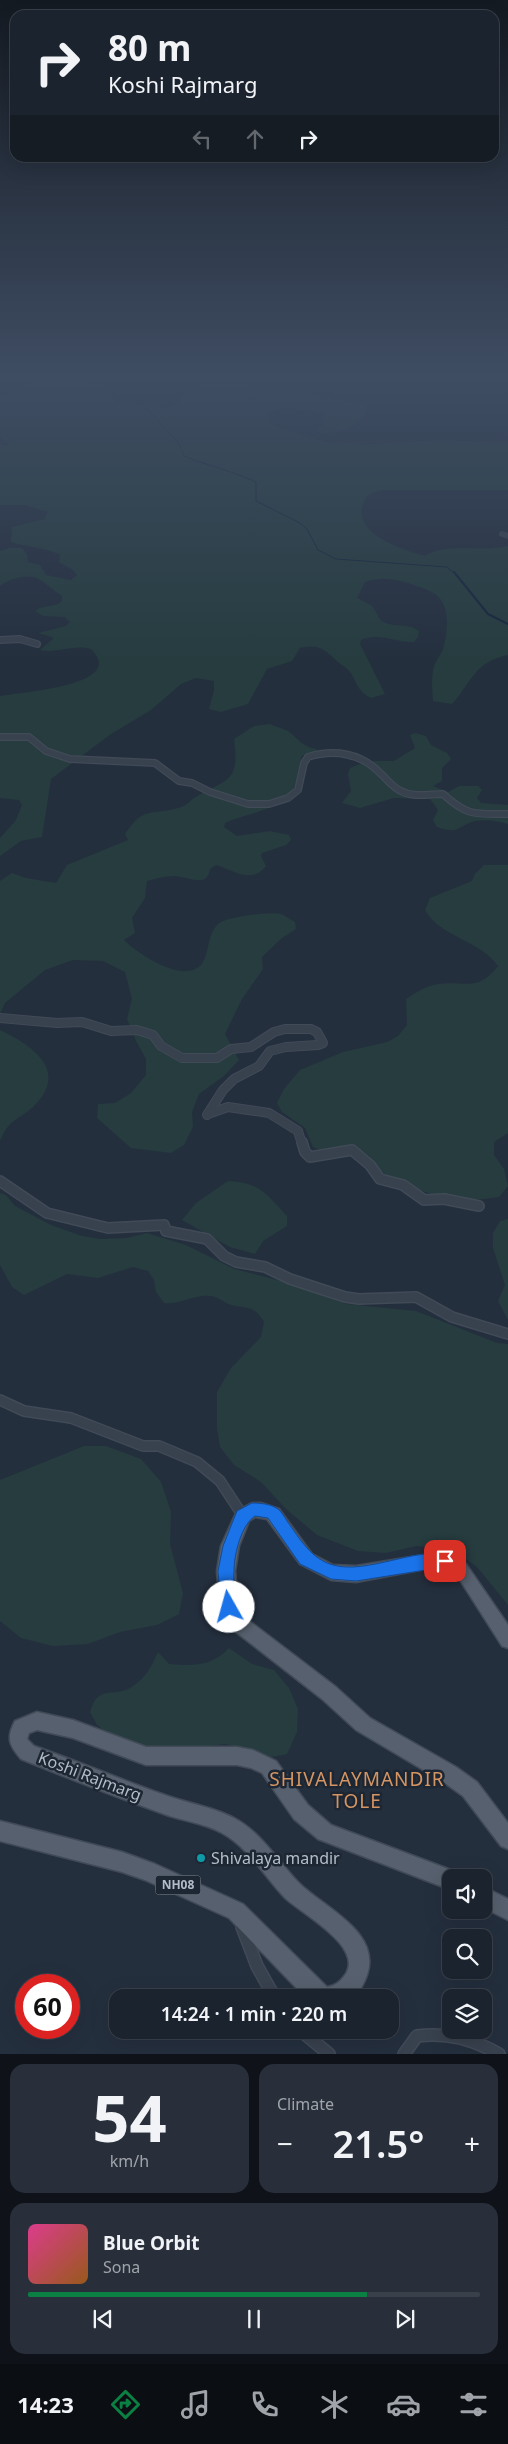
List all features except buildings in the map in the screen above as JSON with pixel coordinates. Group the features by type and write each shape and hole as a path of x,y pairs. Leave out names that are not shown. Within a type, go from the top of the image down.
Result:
{"main road":[{"path":"508,1640 466,1575 458,1566 445,1561 356,1574 331,1572 306,1559 273,1514 261,1510 252,1510 243,1516 230,1546 226,1571 229,1607 242,1626 329,1693 364,1724 449,1774 470,1789 508,1839"},
{"name":"Koshi Rajmarg","path":"347,1989 357,1976 360,1963 353,1942 347,1934 299,1897 248,1841 228,1825 163,1805 28,1753 18,1742 18,1734 22,1727 37,1721 73,1729 146,1756 237,1756 252,1759 269,1767 301,1812 325,1832 442,1877"},
{"name":"Koshi Rajmarg","path":"0,1831 122,1862 148,1871 236,1911 312,1989"},
{"path":"492,1901 508,1910"}],"street":[{"path":"0,640 20,639 37,644"},
{"path":"0,737 28,737 46,751 70,758 106,762 155,762 179,781 192,783 210,792 248,804 269,804 288,798 298,790 304,763 308,757 336,751 365,760 380,772 391,785 404,793 412,795 443,794 455,805 472,814 508,814"},
{"path":"0,1018 56,1023 82,1022 112,1031 138,1030 153,1035 161,1046 182,1058 204,1060 216,1058 231,1049 251,1047 274,1032 285,1029 317,1032 324,1043 306,1048 287,1047 270,1051 260,1066 234,1079 223,1090 207,1115 228,1107 270,1113 298,1131 305,1152 310,1157 352,1150 370,1165 380,1179 403,1185 424,1200 444,1199 479,1206"},
{"path":"0,1181 46,1213 108,1228 164,1225 166,1231 208,1239 224,1256 236,1262 266,1268 345,1297 359,1299 416,1297 441,1308 452,1317 508,1334"},
{"path":"0,1400 24,1411 71,1418 143,1446 159,1446 197,1462 220,1481 243,1516"},
{"path":"236,1911 257,1966 271,1989"},
{"path":"404,2054 418,2036 439,2032 470,2038 499,2054"},
{"path":"311,2039 329,2054"}],"green space":[{"path":"0,470 508,470 508,490 382,490 368,496 364,501 362,509 363,519 367,527 375,534 395,546 425,556 444,550 487,549 508,546 508,655 497,658 481,668 452,704 433,701 433,670 443,649 446,637 447,618 444,605 436,595 429,591 402,581 383,579 365,582 357,598 372,606 382,621 392,625 415,628 419,631 418,637 414,642 381,637 361,640 360,644 385,694 371,698 367,696 359,688 348,669 317,647 300,648 292,661 267,669 248,704 221,712 209,709 214,690 214,681 196,678 181,684 151,710 111,734 51,779 42,837 21,841 0,856 0,838 16,820 22,805 19,800 0,798 0,696 47,689 84,679 95,671 99,661 91,649 40,650 54,638 38,633 66,626 70,622 65,617 43,616 35,611 42,607 59,603 62,601 62,596 35,577 19,578 8,581 0,586 0,551 9,548 22,548 27,555 28,562 40,565 46,575 71,580 77,575 73,570 59,562 60,555 56,553 11,542 12,527 44,519 48,512 24,505 0,505"},
{"path":"270,724 290,732 307,746 319,750 302,756 295,784 288,795 281,801 263,810 225,823 224,827 237,836 270,831 289,835 291,840 286,845 262,853 261,856 266,866 255,875 242,874 216,865 210,869 205,879 201,880 174,876 147,881 145,898 132,918 135,933 124,940 140,953 164,966 188,971 197,968 204,960 212,932 222,921 249,915 276,913 295,922 296,929 282,938 262,957 263,969 242,999 225,1034 239,1060 224,1076 199,1094 192,1112 193,1127 184,1145 171,1153 131,1148 97,1118 98,1104 115,1103 131,1093 146,1075 146,1059 127,1019 132,999 125,972 103,961 73,960 45,970 5,1003 0,1014 0,881 12,873 26,878 56,883 67,865 128,840 125,834 137,819 143,815 181,807 229,778 235,764 234,739 254,726"},
{"path":"415,733 426,736 431,745 447,753 451,759 442,768 442,781 433,786 448,792 459,786 478,786 482,790 477,798 481,803 508,805 508,824 483,820 469,823 455,830 437,827 433,820 438,810 430,799 394,798 360,808 342,803 351,791 348,774 350,768 367,761 394,761 415,748 410,735"},
{"path":"484,865 508,865 508,1133 494,1142 494,1155 504,1169 508,1186 499,1197 463,1199 440,1196 394,1181 384,1174 369,1156 356,1149 327,1150 313,1147 305,1128 282,1112 277,1103 284,1089 300,1070 343,1052 387,1042 398,1036 407,1025 406,999 414,994 438,984 477,983 484,980 498,966 481,950 440,926 425,910 430,898 472,881 475,874"},
{"path":"0,1030 24,1043 34,1051 48,1071 48,1081 44,1093 34,1106 7,1128 0,1141"},
{"path":"228,1181 256,1187 268,1196 287,1216 287,1226 263,1241 255,1254 230,1247 182,1220 196,1203"},
{"path":"0,1193 6,1195 15,1206 51,1225 82,1236 100,1239 127,1238 147,1233 186,1245 234,1269 285,1282 346,1304 416,1311 497,1343 508,1344 508,1605 477,1567 452,1549 416,1546 386,1553 358,1551 317,1535 286,1509 261,1482 234,1465 220,1447 217,1428 217,1392 231,1368 261,1337 264,1322 256,1312 248,1308 228,1304 212,1296 164,1303 156,1292 154,1280 148,1271 133,1267 98,1278 67,1274 24,1295 12,1287 0,1265"},
{"path":"508,1219 508,1320 498,1301 505,1285 493,1248 493,1233 500,1221"},
{"path":"84,1446 106,1446 141,1459 161,1482 171,1512 170,1544 183,1593 179,1614 157,1625 120,1632 88,1644 53,1646 21,1638 0,1621 0,1480"},
{"path":"229,1648 252,1664 274,1670 289,1688 298,1709 297,1732 287,1754 272,1757 226,1744 162,1751 141,1748 113,1737 97,1725 90,1712 93,1703 101,1695 123,1691 140,1681 150,1668 158,1652 169,1664 193,1665 215,1659"}],"waterway":[{"path":"223,470 256,482 256,501 300,523 307,529 318,550 336,559 447,567 455,574"},
{"path":"454,572 488,614 508,624"}],"place":[{"name":"Shivalaya mandir","path":"201,1858"}],"district":[{"name":"SHIVALAYMANDIR TOLE","path":"357,1790"}],"route":[{"path":"229,1607 226,1571 230,1546 243,1516 252,1510 268,1511 273,1514 306,1559 318,1567 331,1572 356,1574 445,1561"}]}
